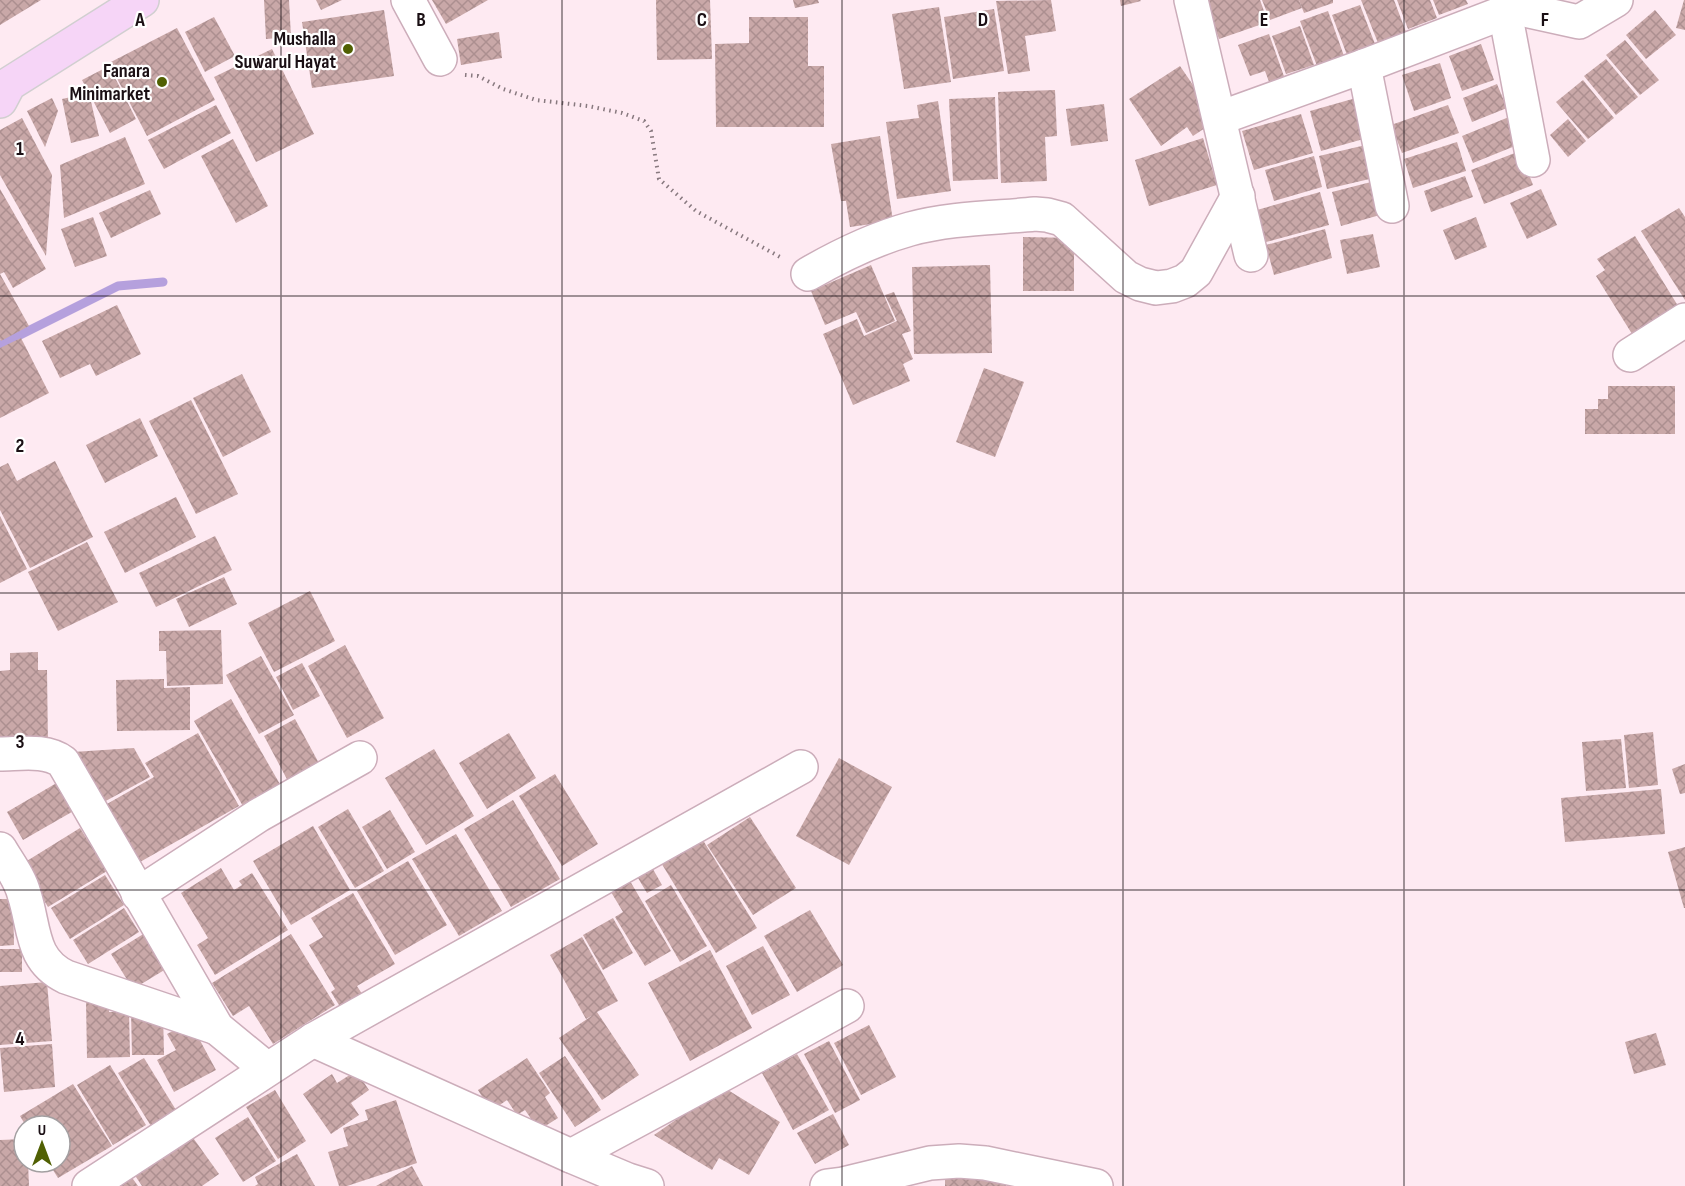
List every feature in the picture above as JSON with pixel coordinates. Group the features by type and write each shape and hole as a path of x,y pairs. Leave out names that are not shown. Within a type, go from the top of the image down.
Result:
{"main road":[{"path":"3,90 142,0"}],"street":[{"path":"408,0 441,59"},
{"path":"1191,0 1251,255"},
{"path":"1556,0 1580,22"},
{"path":"1220,118 1505,12 1525,10 1580,22 1616,0"},
{"path":"1505,12 1533,160"},
{"path":"1364,66 1392,206"},
{"path":"808,274 849,251 912,228 957,221 1035,214 1056,216 1062,219 1126,277 1156,288 1172,286 1185,281 1196,272 1238,196"},
{"path":"1630,355 1685,320"},
{"path":"0,754 44,754 63,762 217,1028"},
{"path":"138,894 259,815 360,758"},
{"path":"89,1186 313,1040 801,767"},
{"path":"0,849 12,892 39,951 49,966 57,972 217,1028 267,1069"},
{"path":"571,1156 847,1006"},
{"path":"313,1040 571,1156 647,1186"},
{"path":"827,1186 930,1163 959,1161 985,1163 1096,1186"}],"path":[{"path":"441,59 459,75 478,76 503,89 536,100 588,106 622,113 644,121 651,131 659,179 696,211 776,253 808,274"}],"building":[{"path":"0,0 41,0 0,25"},
{"path":"264,0 289,0 291,37 266,39"},
{"path":"316,0 342,0 321,10"},
{"path":"432,0 488,0 446,24"},
{"path":"656,0 710,0 712,59 657,60"},
{"path":"793,0 818,0 819,3 795,8"},
{"path":"1051,0 1056,31 1025,36 1030,71 1008,74 996,1"},
{"path":"1120,0 1140,0 1141,1 1121,6"},
{"path":"1205,0 1260,0 1268,22 1219,39"},
{"path":"1262,0 1299,0 1302,8 1270,20"},
{"path":"1299,0 1333,0 1333,3 1304,13"},
{"path":"1361,0 1394,0 1406,32 1378,43"},
{"path":"1397,0 1430,0 1437,18 1408,29"},
{"path":"1433,0 1466,0 1468,4 1439,15"},
{"path":"1685,0 1685,30 1676,28"},
{"path":"1360,5 1375,44 1347,55 1332,15"},
{"path":"939,7 951,82 904,89 892,14"},
{"path":"994,9 1004,71 953,79 944,17"},
{"name":"Mushalla Suwarul Hayat","path":"384,10 394,76 312,88 302,22"},
{"path":"1655,10 1676,35 1646,59 1626,35"},
{"path":"1328,11 1344,56 1317,66 1300,21"},
{"path":"214,17 235,56 205,72 185,32"},
{"path":"749,17 808,17 808,66 824,66 824,127 716,127 715,44 749,43"},
{"path":"1300,26 1314,65 1286,74 1272,36"},
{"name":"Fanara Minimarket","path":"177,28 215,100 147,136 109,63"},
{"path":"499,32 502,58 461,65 457,39"},
{"path":"1269,34 1286,82 1271,87 1265,71 1250,76 1238,45"},
{"path":"1625,40 1659,80 1640,95 1606,55"},
{"path":"1481,44 1494,80 1462,91 1449,56"},
{"path":"272,49 314,134 256,162 214,77"},
{"path":"1606,59 1638,97 1616,115 1584,76"},
{"path":"1440,63 1451,98 1414,111 1402,75"},
{"path":"109,66 136,119 110,133 82,80"},
{"path":"1180,66 1217,120 1193,136 1187,127 1161,146 1129,99"},
{"path":"1583,80 1614,118 1588,139 1556,102"},
{"path":"1497,84 1507,108 1472,122 1463,98"},
{"path":"1055,90 1057,136 1045,137 1047,181 1001,183 998,92"},
{"path":"89,93 99,136 71,143 62,99"},
{"path":"995,97 998,179 953,181 949,99"},
{"path":"52,98 58,111 45,147 27,111"},
{"path":"1356,98 1367,138 1321,151 1310,111"},
{"path":"938,101 951,191 897,199 886,122 919,118 917,105"},
{"path":"1104,104 1108,141 1071,146 1066,109"},
{"path":"216,105 231,133 164,169 148,140"},
{"path":"1448,105 1459,133 1402,153 1391,125"},
{"path":"1301,114 1313,153 1254,170 1242,131"},
{"path":"1509,117 1520,144 1473,163 1462,136"},
{"path":"22,118 52,175 46,256 0,175 0,130"},
{"path":"1568,119 1586,141 1568,157 1550,135"},
{"path":"880,136 893,221 850,227 846,201 841,201 831,144"},
{"path":"125,137 145,184 64,218 60,165"},
{"path":"1203,138 1217,185 1149,206 1135,160"},
{"path":"233,139 268,206 236,223 201,156"},
{"path":"1457,142 1466,171 1413,188 1404,159"},
{"path":"1370,144 1378,177 1327,189 1319,156"},
{"path":"1520,151 1533,185 1484,204 1471,170"},
{"path":"1314,156 1322,187 1274,201 1265,170"},
{"path":"1465,176 1473,197 1431,212 1424,191"},
{"path":"1371,182 1380,215 1341,226 1332,192"},
{"path":"0,189 46,269 13,288 4,272 0,274"},
{"path":"1541,189 1557,225 1527,239 1510,203"},
{"path":"150,190 161,214 111,238 99,213"},
{"path":"1320,192 1329,225 1266,242 1257,210"},
{"path":"1679,208 1685,217 1685,300 1641,231"},
{"path":"93,217 107,256 75,267 61,229"},
{"path":"1476,217 1487,247 1455,260 1443,230"},
{"path":"1325,229 1332,258 1274,275 1266,245"},
{"path":"1373,234 1380,267 1347,274 1340,240"},
{"path":"1635,236 1683,314 1637,342 1596,276 1605,270 1597,259"},
{"path":"1023,237 1074,238 1074,291 1023,291"},
{"path":"871,265 895,321 866,333 856,312 825,325 811,291"},
{"path":"990,265 992,353 914,354 912,267"},
{"path":"0,274 29,326 1,341 0,339"},
{"path":"894,292 911,331 902,334 913,359 903,364 910,381 853,405 823,334 857,319 864,336 897,321 885,295"},
{"path":"117,305 141,354 96,376 90,364 60,378 42,341"},
{"path":"21,338 49,393 0,418 0,348"},
{"path":"984,368 1024,382 995,457 956,442"},
{"path":"242,374 271,432 223,457 193,398"},
{"path":"1608,386 1675,386 1675,434 1585,434 1585,409 1598,409 1598,399 1608,399"},
{"path":"191,400 238,494 196,514 149,421"},
{"path":"140,418 158,456 105,483 86,445"},
{"path":"55,461 93,537 30,568 0,510 0,467 8,463 17,481"},
{"path":"176,497 196,537 125,573 104,532"},
{"path":"0,516 27,569 0,583"},
{"path":"215,536 232,570 156,607 139,573"},
{"path":"87,542 118,602 58,631 28,572"},
{"path":"224,577 237,604 189,627 176,599"},
{"path":"310,591 335,641 274,672 248,623"},
{"path":"221,630 223,684 167,686 166,651 159,651 159,631"},
{"path":"345,645 384,718 347,738 308,666"},
{"path":"38,652 38,670 47,670 48,745 0,746 0,671 10,670 10,653"},
{"path":"261,656 294,715 259,734 226,675"},
{"path":"302,663 320,696 293,710 276,677"},
{"path":"164,679 164,688 190,687 190,730 117,731 116,680"},
{"path":"231,699 281,786 244,808 194,721"},
{"path":"295,719 321,767 289,783 264,736"},
{"path":"1653,732 1658,785 1629,788 1624,735"},
{"path":"198,733 239,806 140,862 107,804 154,777 145,763"},
{"path":"509,733 536,778 487,809 459,763"},
{"path":"1621,739 1626,788 1586,791 1582,742"},
{"path":"134,748 150,777 102,803 73,752"},
{"path":"434,749 474,816 426,845 385,778"},
{"path":"839,758 892,787 849,865 796,836"},
{"path":"1685,764 1685,793 1680,794 1672,769"},
{"path":"555,774 598,844 562,866 519,796"},
{"path":"60,781 77,809 23,840 7,812"},
{"path":"1661,789 1665,834 1565,842 1561,798"},
{"path":"513,800 560,879 511,907 464,829"},
{"path":"348,809 384,871 355,888 318,827"},
{"path":"390,810 415,852 387,869 362,827"},
{"path":"750,817 796,888 753,915 707,845"},
{"path":"313,826 350,890 291,925 253,861"},
{"path":"80,828 107,871 48,907 22,864"},
{"path":"456,834 502,911 459,936 412,859"},
{"path":"701,837 757,928 716,953 660,861"},
{"path":"1685,847 1685,908 1684,908 1668,852"},
{"path":"408,861 447,925 395,955 357,891"},
{"path":"650,864 662,885 647,893 635,873"},
{"path":"221,868 234,890 242,885 239,881 252,873 288,930 215,975 197,945 208,938 181,893"},
{"path":"105,875 124,905 70,939 51,908"},
{"path":"630,881 671,951 645,966 615,917 623,912 611,892"},
{"path":"671,885 707,946 680,962 645,901"},
{"path":"353,893 395,964 357,986 364,997 342,1010 331,992 335,989 309,945 323,937 311,918"},
{"path":"0,899 13,899 14,945 0,946"},
{"path":"124,908 139,932 88,964 73,940"},
{"path":"810,910 843,965 797,992 764,936"},
{"path":"613,918 633,953 603,970 583,935"},
{"path":"145,933 166,969 133,989 111,954"},
{"path":"291,934 335,1005 273,1044 249,1006 233,1016 212,983"},
{"path":"582,937 618,1001 597,1012 639,1075 602,1100 559,1038 593,1015 586,1019 550,955"},
{"path":"763,946 790,995 752,1015 726,966"},
{"path":"0,949 22,949 22,972 0,972"},
{"path":"710,950 752,1028 690,1061 648,983"},
{"path":"47,982 52,1041 0,1045 0,986"},
{"path":"109,998 109,1012 129,1012 130,1057 87,1058 86,999"},
{"path":"131,1011 163,1011 164,1055 132,1055"},
{"path":"190,1022 216,1070 174,1092 157,1060 176,1050 167,1034"},
{"path":"869,1025 896,1077 861,1095 834,1043"},
{"path":"1656,1033 1666,1065 1634,1074 1625,1042"},
{"path":"829,1041 860,1100 835,1113 804,1054"},
{"path":"52,1044 55,1087 4,1092 0,1048"},
{"path":"797,1054 829,1110 793,1130 762,1073"},
{"path":"565,1056 601,1110 575,1127 539,1073"},
{"path":"144,1058 176,1110 151,1126 118,1073"},
{"path":"527,1058 550,1093 545,1097 558,1118 539,1130 525,1110 517,1115 507,1100 491,1111 478,1090"},
{"path":"110,1065 146,1125 113,1145 77,1085"},
{"path":"356,1071 369,1090 351,1103 359,1115 331,1134 303,1094 332,1074 337,1083"},
{"path":"73,1084 112,1146 72,1170 72,1114 23,1114"},
{"path":"723,1087 780,1122 749,1175 719,1158 712,1170 654,1135"},
{"path":"275,1090 306,1141 278,1159 246,1107"},
{"path":"396,1100 417,1163 347,1186 339,1186 328,1152 348,1146 343,1128 368,1120 365,1110"},
{"path":"833,1114 849,1145 815,1164 797,1133"},
{"path":"248,1117 276,1161 243,1182 215,1138"},
{"path":"186,1128 219,1174 202,1186 142,1186 130,1168"},
{"path":"0,1140 12,1140 12,1174 28,1174 29,1186 0,1186"},
{"path":"297,1154 315,1186 255,1186 258,1184 255,1177"},
{"path":"412,1166 423,1186 376,1186"},
{"path":"128,1172 138,1186 108,1186"},
{"path":"1005,1173 1006,1186 945,1186 945,1175"}],"waterway":[{"path":"0,345 118,286 163,282"}],"place":[{"name":"Mushalla Suwarul Hayat","path":"348,49"},
{"name":"Fanara Minimarket","path":"162,82"}]}
